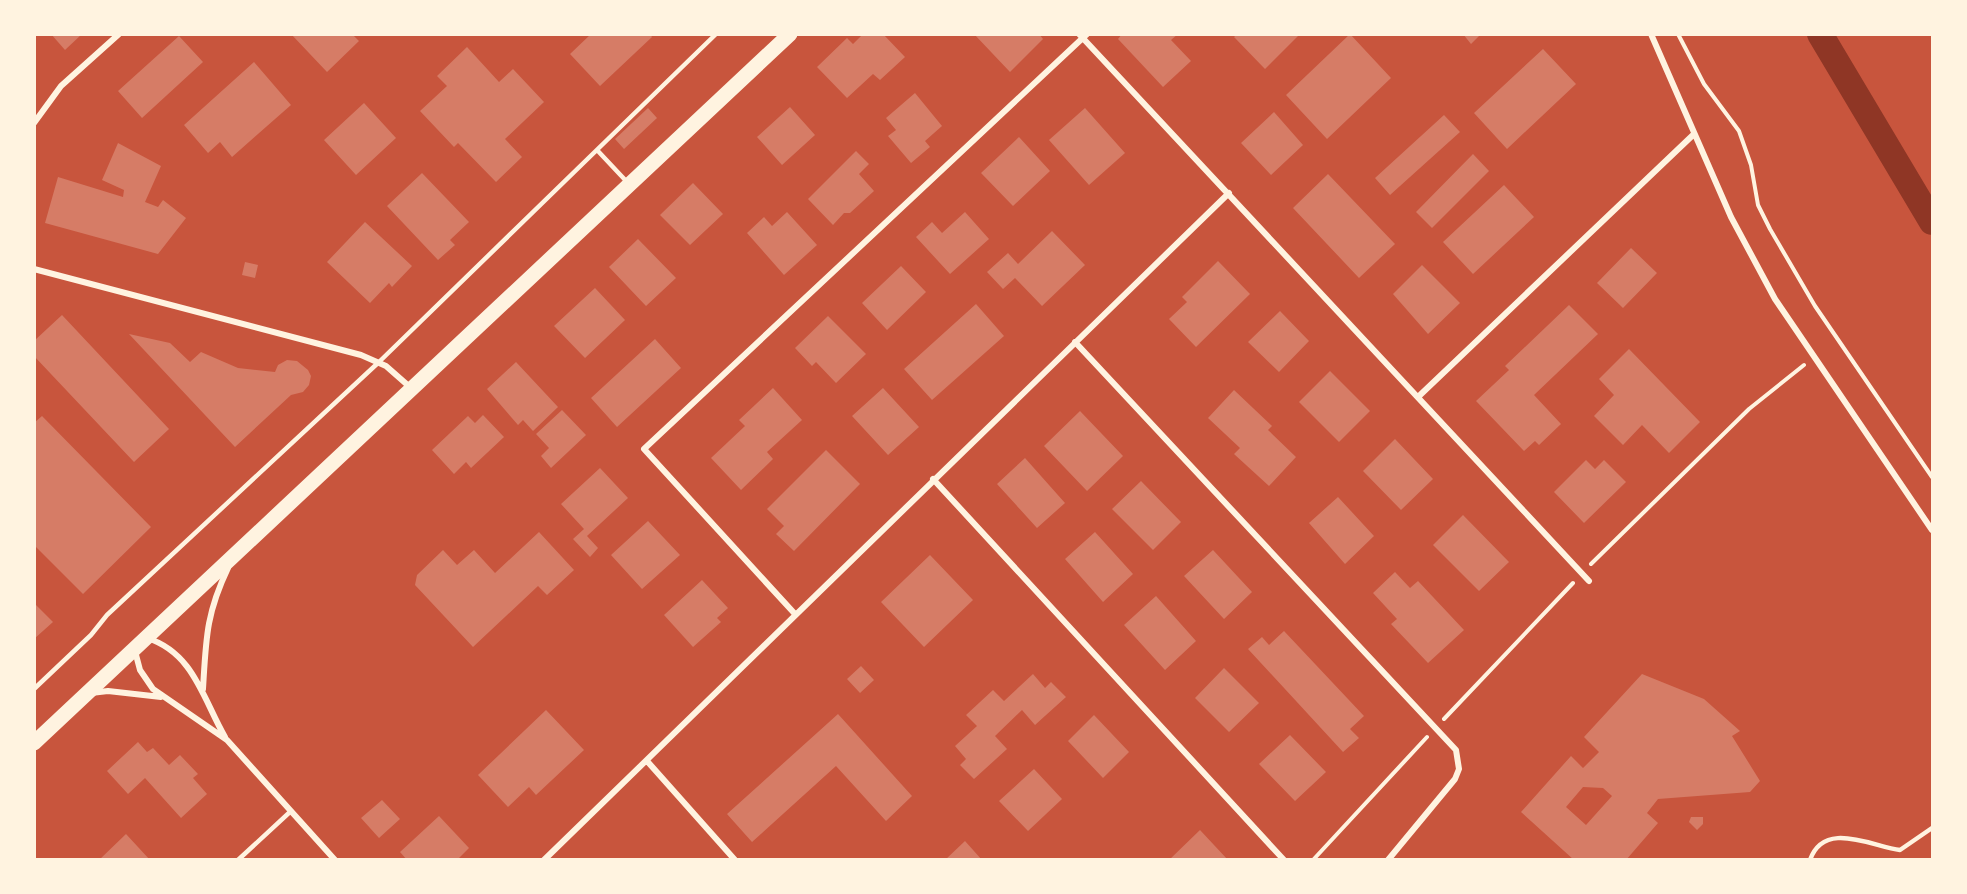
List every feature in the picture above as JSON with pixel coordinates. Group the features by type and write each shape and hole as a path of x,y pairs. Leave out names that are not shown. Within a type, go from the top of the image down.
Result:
{"main road":[{"path":"34,743 413,390 630,185 782,37"}],"street":[{"path":"34,123 61,86 119,34"},
{"path":"1651,34 1731,217 1775,298 1932,530"},
{"path":"795,614 644,449 1083,36 1589,581"},
{"path":"1418,397 1694,135"},
{"path":"544,860 1229,193"},
{"path":"34,269 379,362 396,373 413,390"},
{"path":"1075,342 1456,750 1459,769 1455,779 1388,860"},
{"path":"933,479 1284,860"},
{"path":"203,689 207,631 213,601 233,556"},
{"path":"226,740 161,697 146,681 140,643 166,645 177,654 203,689 215,720 226,740 335,860"},
{"path":"88,693 108,691 161,697"},
{"path":"646,760 735,860"}],"lane":[{"path":"34,688 91,635 107,615 379,362 716,34"},
{"path":"597,150 630,185"},
{"path":"238,860 291,811"},
{"path":"1810,860 1821,843 1834,837 1900,850 1932,828"}],"path":[{"path":"1678,34 1704,84 1739,131 1751,165 1758,205 1770,230 1815,306 1932,477"},
{"path":"1313,860 1582,573 1749,409 1815,357"}],"building":[{"path":"51,34 82,34 65,50"},
{"path":"291,34 352,34 359,41 327,72"},
{"path":"591,34 650,34 652,37 600,86 570,54"},
{"path":"863,34 883,34 905,57 880,80 873,74 847,98 817,67 847,38 853,44"},
{"path":"974,34 1039,34 1043,39 1010,72"},
{"path":"1122,34 1178,34 1171,40 1191,61 1163,87 1118,39"},
{"path":"1237,34 1300,34 1265,69 1234,37"},
{"path":"1350,34 1391,78 1327,139 1286,95"},
{"path":"1463,34 1481,34 1471,44"},
{"path":"179,36 203,62 142,118 118,91"},
{"path":"467,47 499,82 513,69 544,102 505,139 522,157 496,182 458,143 454,147 420,111 447,86 437,76"},
{"path":"1543,49 1576,84 1507,149 1474,113"},
{"path":"254,62 291,105 232,157 220,142 208,153 184,125"},
{"path":"915,93 942,126 925,141 930,147 911,163 888,136 896,130 886,118"},
{"path":"364,103 396,138 356,175 324,140"},
{"path":"790,107 815,135 782,165 757,137"},
{"path":"648,108 657,118 624,149 615,139"},
{"path":"1085,108 1125,153 1089,185 1049,140"},
{"path":"1274,112 1303,145 1271,175 1241,143"},
{"path":"1444,115 1460,132 1390,195 1375,178"},
{"path":"1019,137 1050,171 1013,206 981,173"},
{"path":"118,143 161,166 145,202 158,207 163,200 186,218 158,254 45,223 58,177 123,197 124,190 102,180"},
{"path":"856,151 869,164 859,174 874,191 850,213 844,213 833,225 808,199"},
{"path":"1473,154 1489,171 1432,228 1416,212"},
{"path":"422,173 469,222 450,240 455,245 438,260 387,206"},
{"path":"1328,174 1395,244 1359,278 1293,208"},
{"path":"693,183 723,214 690,245 660,215"},
{"path":"1504,185 1534,217 1473,274 1443,242"},
{"path":"787,212 817,245 784,275 747,233 764,217 772,226"},
{"path":"965,212 989,239 950,274 916,237 932,222 942,233"},
{"path":"365,222 412,266 392,287 389,283 370,303 327,262"},
{"path":"1052,231 1085,265 1042,306 1015,278 1003,289 987,272 1008,253 1018,264"},
{"path":"638,239 676,278 646,306 609,267"},
{"path":"1631,248 1657,273 1623,308 1597,283"},
{"path":"1218,261 1250,294 1196,347 1169,319 1187,302 1182,297"},
{"path":"245,262 258,265 255,278 242,275"},
{"path":"1422,265 1460,303 1428,334 1393,294"},
{"path":"901,266 926,292 887,330 862,303"},
{"path":"595,288 625,320 585,358 554,326"},
{"path":"976,304 1004,336 932,400 904,369"},
{"path":"1569,305 1598,334 1534,395 1561,424 1539,445 1535,441 1524,451 1476,401 1509,370 1505,366"},
{"path":"1280,311 1309,341 1279,372 1248,342"},
{"path":"62,315 169,429 134,462 34,356 34,341"},
{"path":"828,316 866,354 836,383 816,362 812,366 795,348"},
{"path":"129,334 170,343 190,362 201,352 238,368 275,372 278,365 287,360 297,361 308,370 311,376 309,385 303,392 291,395 235,447"},
{"path":"655,339 681,368 617,427 591,398"},
{"path":"1629,349 1700,422 1669,453 1642,425 1623,445 1594,416 1614,395 1599,379"},
{"path":"516,362 558,407 533,431 523,420 518,425 487,389"},
{"path":"1330,371 1370,411 1339,442 1299,402"},
{"path":"773,388 802,420 767,452 773,459 741,490 711,458 745,426 739,420"},
{"path":"883,388 919,427 888,455 852,416"},
{"path":"1234,390 1272,426 1268,430 1296,457 1269,486 1234,454 1240,448 1208,418"},
{"path":"562,410 586,435 551,468 541,456 549,448 536,434"},
{"path":"1080,411 1123,456 1087,491 1044,446"},
{"path":"483,415 504,437 471,468 466,462 454,474 432,450 468,416 475,423"},
{"path":"42,416 151,527 83,594 34,545 34,423"},
{"path":"1395,439 1433,479 1401,510 1363,471"},
{"path":"826,450 860,484 794,551 776,534 784,526 767,509"},
{"path":"1025,458 1065,503 1037,528 997,484"},
{"path":"1586,460 1595,469 1604,460 1626,482 1584,523 1554,492"},
{"path":"600,468 628,498 587,536 598,548 590,557 573,539 584,529 561,504"},
{"path":"1141,481 1181,522 1153,550 1112,509"},
{"path":"1338,497 1374,536 1345,564 1309,523"},
{"path":"1463,515 1509,562 1479,591 1433,545"},
{"path":"648,521 680,555 642,589 611,555"},
{"path":"539,532 574,570 547,595 538,586 473,647 415,585 417,575 443,550 457,565 474,550 495,573"},
{"path":"1095,532 1133,574 1103,602 1065,559"},
{"path":"1213,550 1252,592 1224,619 1184,576"},
{"path":"930,555 973,600 924,647 881,602"},
{"path":"1395,572 1410,588 1418,581 1464,630 1428,663 1391,624 1397,619 1373,593"},
{"path":"702,580 728,608 717,618 721,622 693,647 664,615"},
{"path":"1156,596 1196,641 1165,670 1124,625"},
{"path":"34,603 53,622 34,639"},
{"path":"1284,631 1364,716 1350,729 1359,738 1343,752 1248,649 1262,637 1269,645"},
{"path":"861,666 874,680 860,693 847,679"},
{"path":"1224,668 1259,703 1229,732 1195,698"},
{"path":"1033,674 1045,688 1051,682 1066,697 1035,725 1022,710 995,736 1007,749 974,779 960,765 966,759 955,746 977,726 966,715 993,690 1004,701"},
{"path":"1642,674 1704,699 1740,731 1732,736 1760,781 1750,792 1658,799 1647,813 1658,823 1626,860 1574,860 1521,812 1571,756 1583,768 1599,752 1584,737","holes":["1583,787 1603,788 1612,796 1586,825 1566,807"]},
{"path":"546,710 584,750 536,795 529,787 508,807 478,775"},
{"path":"838,714 912,796 886,821 836,766 752,842 727,814"},
{"path":"1094,715 1129,752 1103,778 1068,741"},
{"path":"1290,735 1326,772 1295,801 1259,764"},
{"path":"138,742 147,752 153,748 169,765 180,755 198,774 193,778 207,794 181,818 145,778 128,794 107,771"},
{"path":"1034,769 1062,799 1028,831 999,801"},
{"path":"382,800 400,819 379,838 361,818"},
{"path":"439,816 469,848 457,860 407,860 400,852"},
{"path":"1691,817 1703,817 1703,824 1697,830 1689,822"},
{"path":"1200,830 1228,860 1169,860"},
{"path":"126,834 150,860 99,860"},
{"path":"965,841 982,860 945,860"}],"waterway":[{"path":"1820,34 1932,222"}]}
